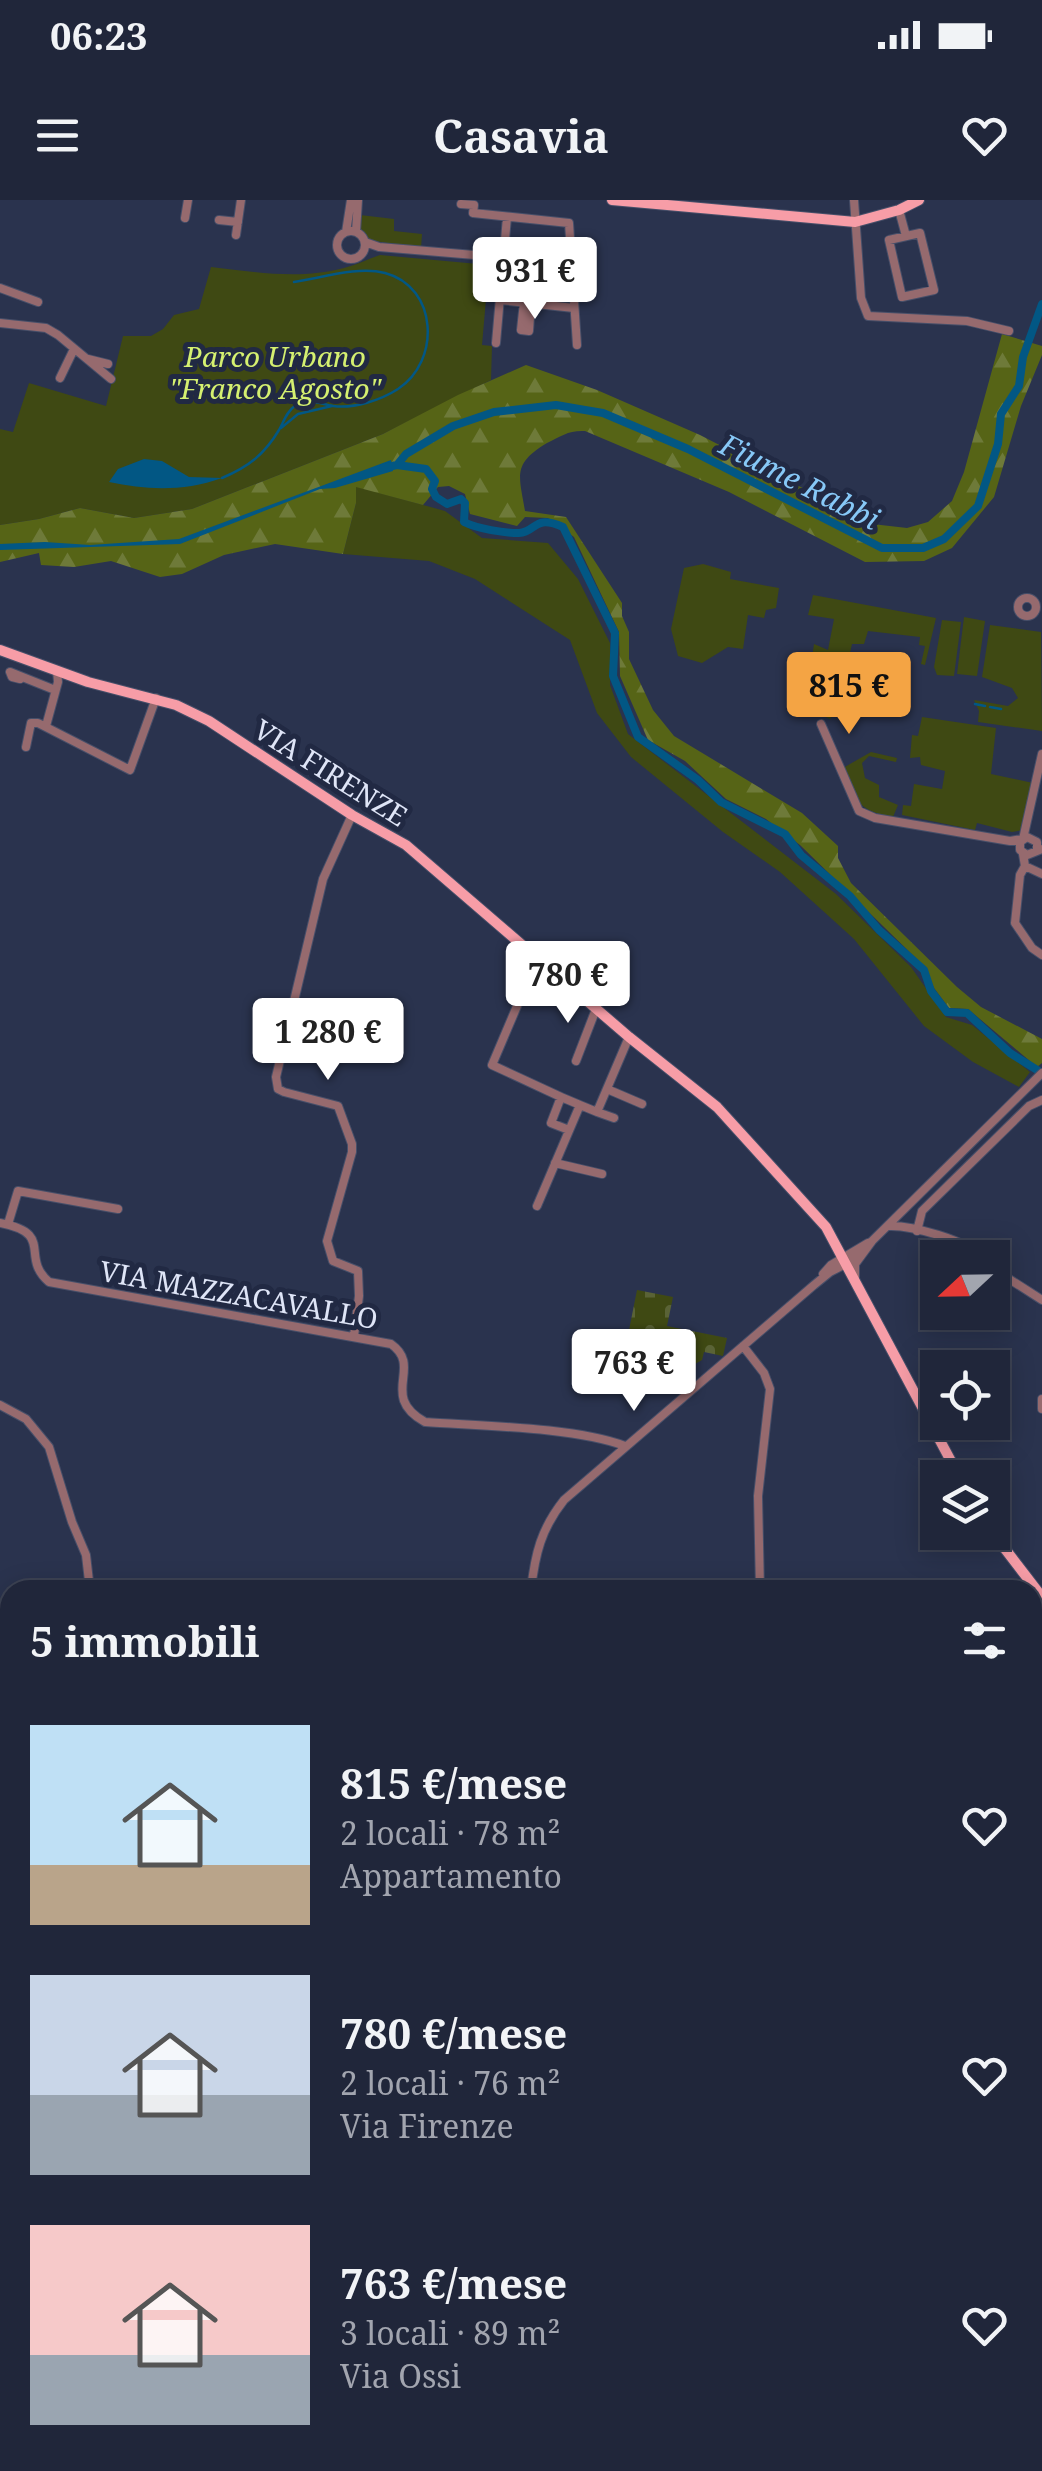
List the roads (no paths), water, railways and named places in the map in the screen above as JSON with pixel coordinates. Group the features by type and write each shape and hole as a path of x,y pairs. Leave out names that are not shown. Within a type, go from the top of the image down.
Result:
{"main road":[{"path":"612,200 710,204 856,222 920,200"},
{"name":"VIA FIRENZE","path":"6,652 59,679 156,698 191,712 420,854 628,1037 718,1107 826,1227 839,1264 856,1284 950,1460"},
{"path":"1006,1550 1029,1580"}],"street":[{"path":"185,218 188,200"},
{"path":"236,235 241,200"},
{"path":"354,200 351,232 338,242 341,255 353,259 379,247"},
{"path":"770,214 774,200"},
{"path":"854,203 861,214 875,218"},
{"path":"854,203 861,298 868,316 967,321 1009,331"},
{"path":"462,204 474,205 473,213 569,223 577,345"},
{"path":"900,210 906,236"},
{"path":"496,343 507,217"},
{"path":"219,220 238,222"},
{"path":"351,232 379,247 571,263"},
{"path":"920,233 934,290 902,298 888,240 906,236 920,233"},
{"path":"363,252 365,242"},
{"path":"0,288 38,302"},
{"path":"500,300 574,308"},
{"path":"0,323 46,328 111,379"},
{"path":"60,378 74,349"},
{"path":"84,358 108,364"},
{"path":"6,652 12,671 20,679 59,679 46,726"},
{"path":"26,748 31,724 46,726 130,770 156,698"},
{"path":"821,724 860,811 875,818 1035,839 1040,847 1025,859"},
{"path":"1042,754 1022,838 1025,859 1015,924 1042,955"},
{"path":"352,815 322,879 276,1078 278,1088 284,1092 338,1106 347,1128 352,1152 327,1242 333,1261 358,1270 354,1336"},
{"path":"1025,859 1042,874"},
{"path":"537,959 492,1066 614,1118"},
{"path":"576,1061 596,1008"},
{"path":"597,1112 628,1037"},
{"path":"533,1580 538,1545 551,1516 582,1483 814,1284 872,1241 1042,1073"},
{"path":"607,1090 642,1104"},
{"path":"562,1097 551,1123 569,1130"},
{"path":"917,1231 922,1211 1029,1106 1042,1100"},
{"path":"537,1206 580,1105"},
{"path":"556,1163 602,1174"},
{"path":"4,1224 18,1191 118,1208"},
{"name":"VIA MAZZACAVALLO","path":"4,1224 26,1230 34,1240 37,1268 49,1282 391,1344 406,1361 400,1389 402,1402 410,1414 424,1422 539,1431 625,1446"},
{"path":"888,1226 953,1240"},
{"path":"826,1227 857,1253"},
{"path":"856,1284 857,1253"},
{"path":"1010,1280 1042,1300"},
{"path":"743,1346 764,1372 770,1389 758,1496 760,1580"},
{"path":"1042,1399 1042,1409"},
{"path":"0,1405 26,1419 49,1446 86,1555 89,1580"}],"water":[{"path":"144,459 162,461 189,477 222,478 165,488 109,482 118,469"},
{"path":"391,460 393,471 320,489 180,544 0,550 0,544 90,545 179,539"}],"waterway":[{"path":"222,478 248,465 261,453 296,405 310,401 350,406 376,400 398,389 422,361 428,326 424,308 403,281 385,273 363,271 294,282"},
{"name":"Fiume Rabbi","path":"397,465 406,454 453,426 494,412 556,405 603,413 688,449 882,548 923,548 944,539 978,506 998,444 1001,414 1019,386 1023,357 1042,304"},
{"path":"281,428 298,414 332,406"},
{"path":"383,468 397,465 426,469 435,481 432,489 436,497 447,504 461,499 465,503 464,522 476,527 519,533 546,522 563,527 615,633 613,676 638,737 698,780 721,802 785,834 801,855 850,896 879,930 924,970 931,991 947,1012 967,1013 1010,1053 1042,1073"},
{"path":"975,704 985,706"},
{"path":"990,707 1001,709"}],"park label":[{"name":"Parco Urbano \"Franco Agosto\"","path":"275,372"}]}
